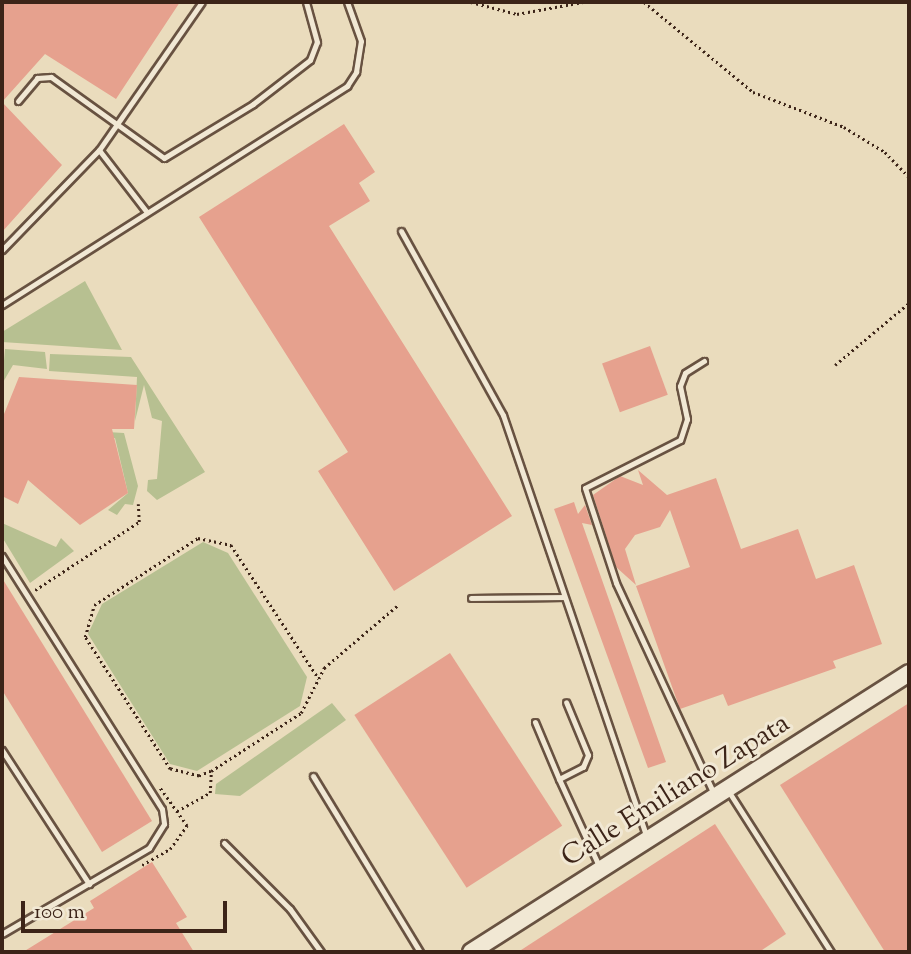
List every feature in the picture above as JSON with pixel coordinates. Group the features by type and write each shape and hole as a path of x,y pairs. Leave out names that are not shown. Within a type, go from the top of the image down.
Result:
{"street":[{"name":"Calle Emiliano Zapata","path":"471,952 909,673"}],"lane":[{"path":"2,250 99,150 202,2"},
{"path":"18,101 37,78 51,77 116,128 162,158 253,104 310,60 317,42 306,2"},
{"path":"2,306 146,211 347,86 356,72 360,41 347,2"},
{"path":"99,150 146,211"},
{"path":"401,230 503,415 648,838"},
{"path":"704,361 685,373 680,386 687,419 680,440 585,488 616,583 721,793 831,952"},
{"path":"2,556 163,813 164,824 149,848 2,934"},
{"path":"471,598 564,597"},
{"path":"559,779 588,759 566,702"},
{"path":"536,722 601,869"},
{"path":"2,750 89,884"},
{"path":"313,776 420,952"},
{"path":"224,843 290,909 321,952"}],"path":[{"path":"471,2 517,14 583,2"},
{"path":"644,2 753,92 845,127 886,152 909,177"},
{"path":"835,365 909,303"},
{"path":"30,593 139,522 138,504"},
{"path":"318,678 231,545 198,538 94,605 85,637 170,769 199,776 301,713 318,678 398,605"},
{"path":"160,845 141,866 185,834 187,826 177,811 210,793 211,771"}],"green space":[{"path":"85,281 122,350 2,342 2,332"},
{"path":"5,349 45,352 47,369 13,365 2,384"},
{"path":"50,354 131,357 205,472 157,500 147,491 148,480 157,479 162,421 152,418 144,385 135,421 137,377 49,371"},
{"path":"56,429 124,433 138,486 133,505 125,504 117,515 108,510 128,493 115,438 60,436"},
{"path":"2,523 56,547 61,538 74,551 30,583 2,537"},
{"path":"203,542 228,553 307,677 300,706 197,771 170,764 88,634 102,604"},
{"path":"332,703 346,720 240,796 215,794 216,784"}],"building":[{"path":"2,2 180,2 116,99 45,54 2,102"},
{"path":"2,102 62,165 2,232"},
{"path":"344,124 375,172 359,183 370,201 329,226 512,516 394,591 318,471 348,452 199,217"},
{"path":"650,346 668,395 620,412 602,363"},
{"path":"19,377 137,385 134,429 112,429 128,493 80,525 28,480 18,504 2,496 2,419"},
{"path":"638,470 667,495 716,478 741,549 798,529 816,579 854,565 882,644 833,661 836,668 728,706 723,694 680,709 636,586 690,567 670,510 660,527 635,535 625,549 636,585 616,567 593,495 620,476 643,485"},
{"path":"574,502 578,514 585,505 592,525 582,523 666,762 648,768 554,509"},
{"path":"2,578 152,821 102,852 2,690"},
{"path":"450,653 562,826 467,888 354,715"},
{"path":"909,703 909,952 885,952 780,785"},
{"path":"715,824 786,934 759,952 518,952"},
{"path":"152,862 187,917 176,923 194,952 23,952 94,908 90,901"}]}
